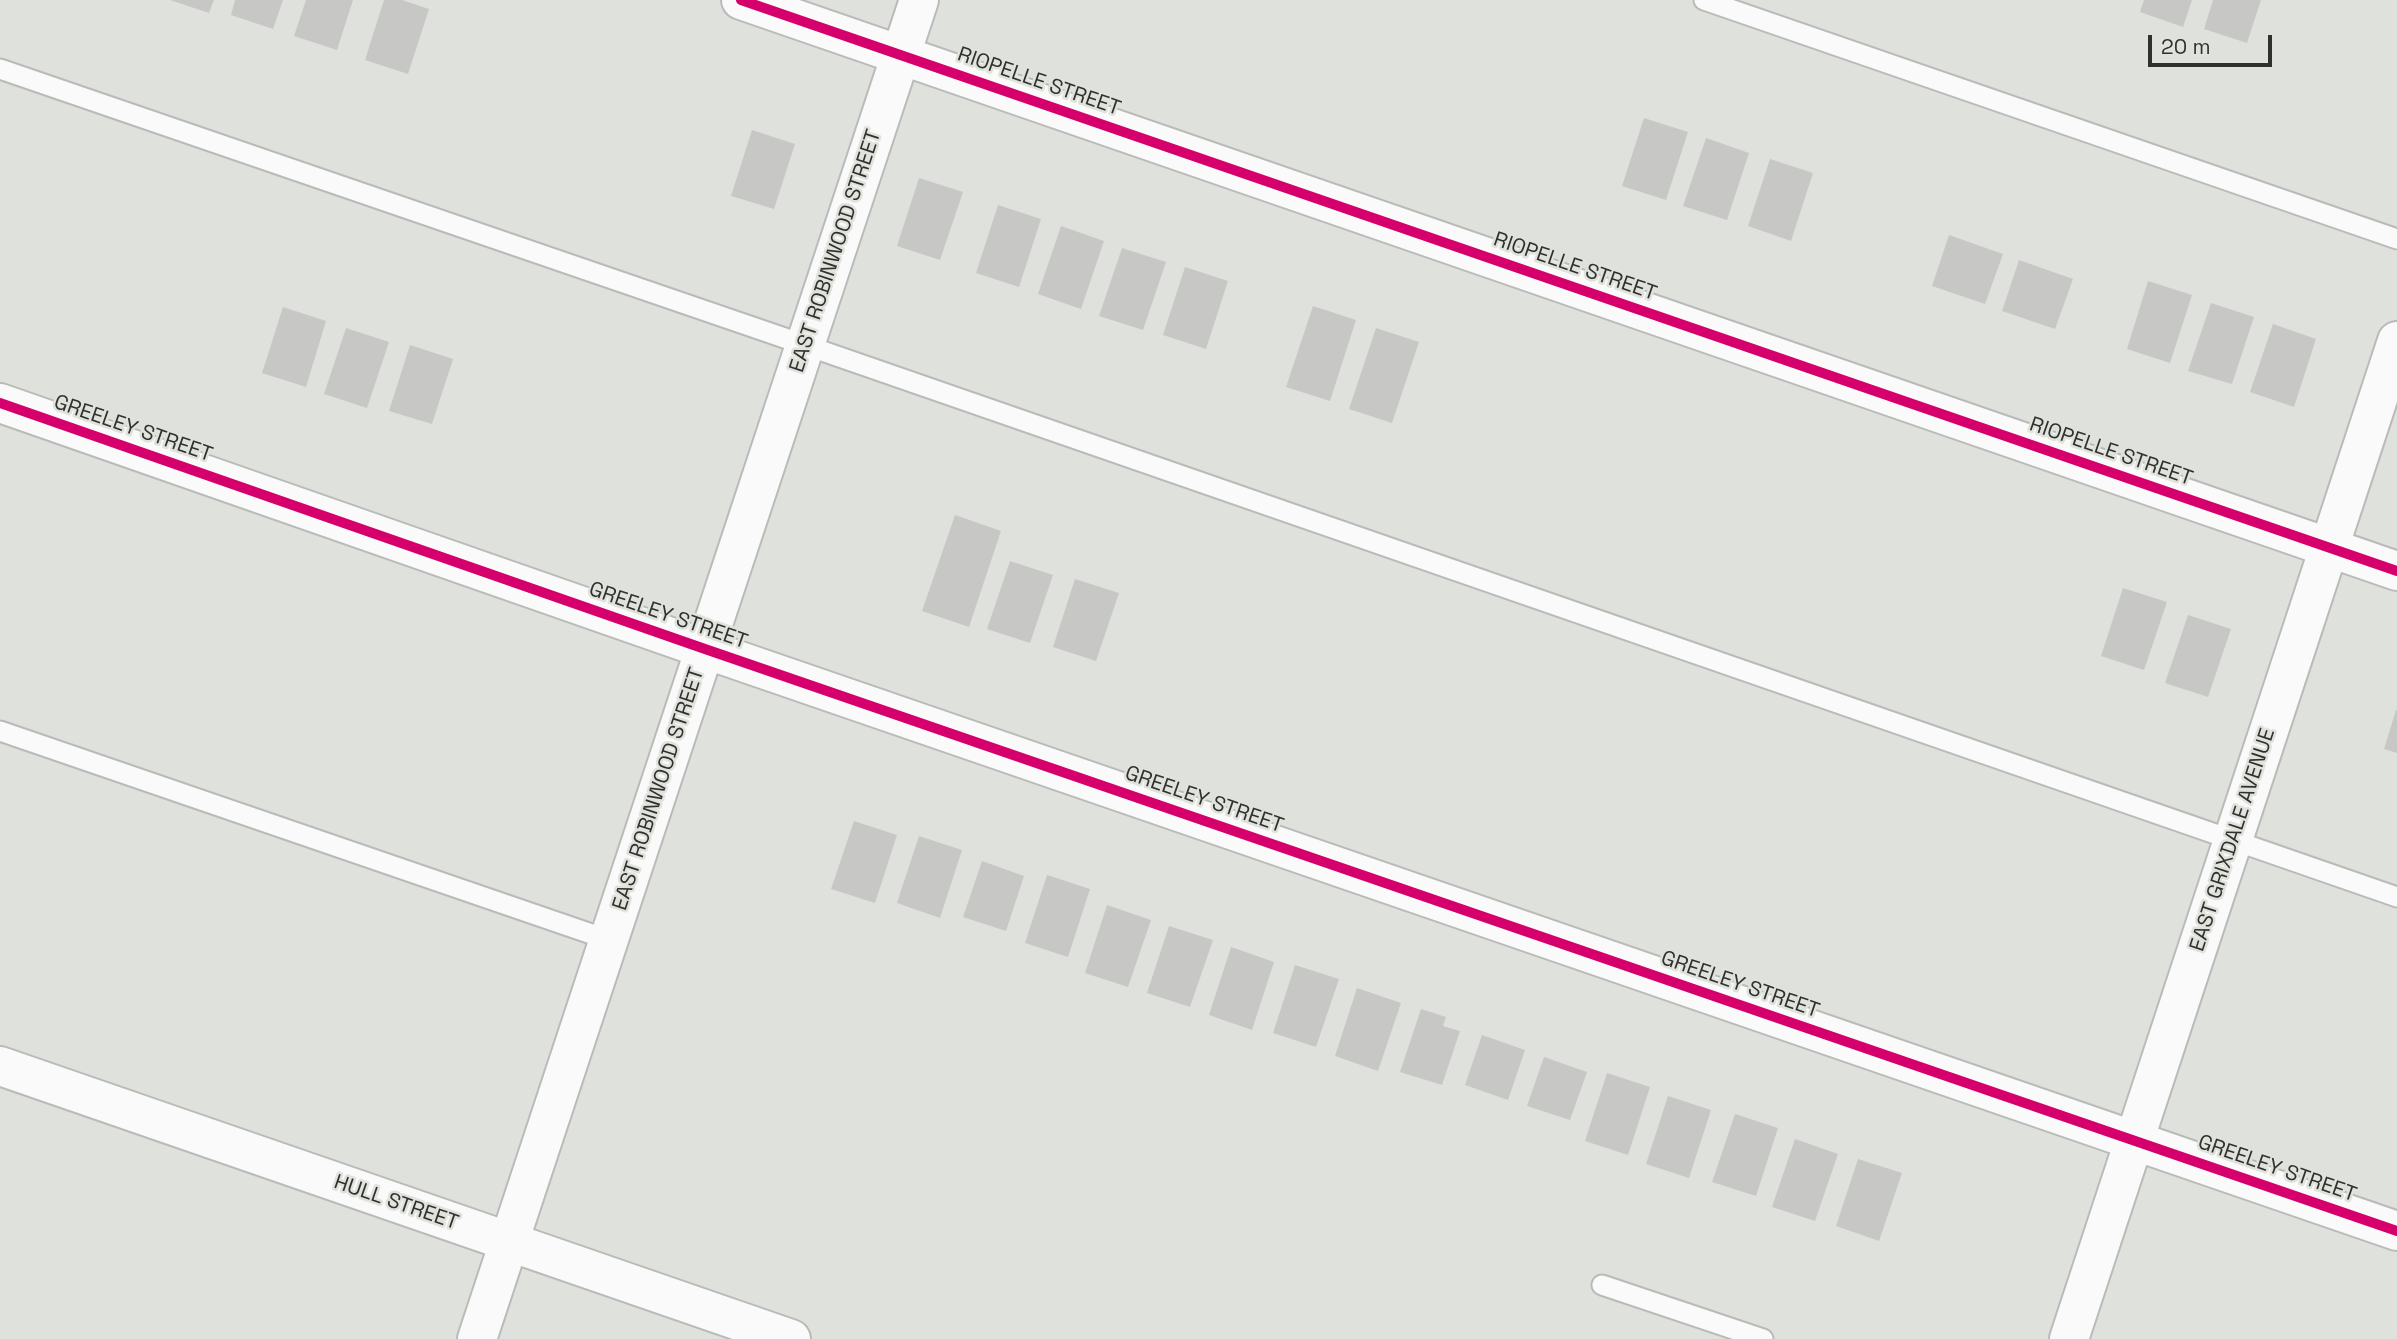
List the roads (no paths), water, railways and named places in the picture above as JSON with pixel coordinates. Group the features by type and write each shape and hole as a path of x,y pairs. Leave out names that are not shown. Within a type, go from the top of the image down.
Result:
{"street":[{"name":"RIOPELLE STREET","path":"741,0 2397,571"},
{"name":"EAST ROBINWOOD STREET","path":"477,1339 919,0"},
{"name":"EAST GRIXDALE AVENUE","path":"2069,1339 2397,341"},
{"name":"GREELEY STREET","path":"0,403 705,649 2397,1231"},
{"name":"HULL STREET","path":"0,1066 791,1339"}],"lane":[{"path":"1704,0 2397,239"},
{"path":"0,69 2397,897"},
{"path":"0,731 609,940"},
{"path":"1602,1285 1763,1339"}]}
